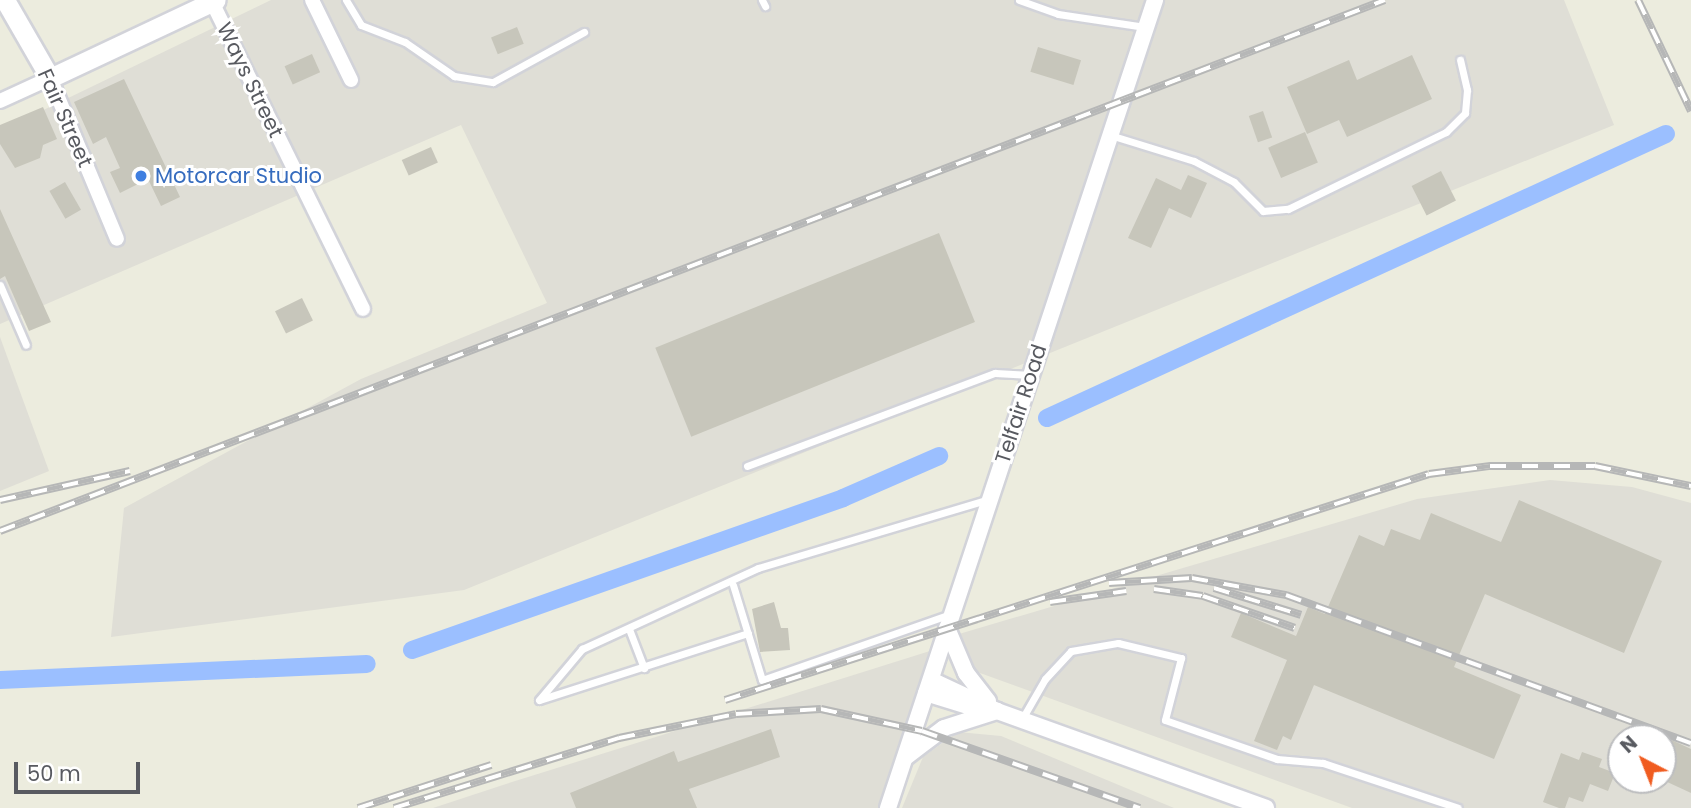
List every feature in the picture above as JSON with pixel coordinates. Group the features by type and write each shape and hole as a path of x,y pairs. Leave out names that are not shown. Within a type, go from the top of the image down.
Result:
{"main road":[{"name":"Fair Street","path":"5,0 50,78"},
{"path":"50,78 214,1"}],"street":[{"path":"312,0 351,80"},
{"name":"Telfair Road","path":"888,808 1155,0"},
{"name":"Ways Street","path":"214,1 363,309"},
{"path":"0,101 50,78"},
{"name":"Fair Street","path":"50,78 117,239"},
{"path":"949,621 966,673 998,710"},
{"path":"928,686 1266,808"},
{"path":"905,757 943,728 998,710"}],"lane":[{"path":"346,0 361,26 405,42 454,76 493,82 584,32"},
{"path":"1018,0 1058,14 1146,27"},
{"path":"1109,135 1194,162 1234,183 1263,211 1288,209 1446,132 1465,113 1467,90 1460,60"},
{"path":"0,285 26,345"},
{"path":"747,466 995,373 1031,375"},
{"path":"748,633 539,699 582,649 733,584 758,568 989,499"},
{"path":"733,584 762,680 949,621"},
{"path":"629,629 644,668"},
{"path":"1022,719 1045,679 1071,651 1118,643 1181,657 1165,720 1277,758 1323,763 1458,808"}],"shaded area":[{"path":"271,0 1564,0 1614,125 464,590 111,637 124,508 361,379 547,303 461,125 0,324 0,131"},
{"path":"0,337 49,471 0,491"},
{"path":"1550,480 1632,487 1691,503 1691,808 1352,808 969,669 959,634 1417,499"},
{"path":"930,651 878,808 433,808 506,784"},
{"path":"958,732 1001,736 1174,808 902,808 923,757"}],"building":[{"path":"517,27 524,44 498,54 491,37"},
{"path":"1038,47 1081,60 1073,85 1030,72"},
{"path":"312,54 320,72 293,84 285,66"},
{"path":"1412,55 1432,99 1347,137 1339,120 1307,134 1287,87 1349,60 1357,80"},
{"path":"124,79 180,197 161,206 148,179 120,193 110,172 120,168 106,137 93,144 74,102"},
{"path":"43,107 57,139 43,145 40,158 15,168 0,144 0,125"},
{"path":"1263,111 1272,137 1258,142 1249,116"},
{"path":"1305,132 1318,162 1281,178 1268,148"},
{"path":"431,147 438,163 409,176 402,160"},
{"path":"1441,171 1456,200 1427,215 1412,186"},
{"path":"1188,175 1207,183 1191,218 1169,208 1151,248 1128,238 1156,178 1181,190"},
{"path":"65,182 81,210 65,219 49,191"},
{"path":"0,209 51,322 29,331 5,276 0,279"},
{"path":"939,233 975,322 691,437 655,348"},
{"path":"302,298 313,320 286,334 275,311"},
{"path":"1519,500 1662,561 1624,653 1485,594 1454,667 1521,695 1494,759 1314,685 1291,740 1283,736 1277,750 1254,741 1287,660 1231,637 1241,613 1296,636 1308,607 1325,614 1359,535 1384,546 1391,529 1420,540 1431,513 1501,542"},
{"path":"774,602 781,628 788,628 790,650 760,652 752,609"},
{"path":"771,729 780,757 689,789 697,808 576,808 570,793 674,751 678,762"},
{"path":"1677,742 1691,749 1691,793 1677,786"},
{"path":"1582,752 1602,759 1599,767 1607,770 1607,791 1590,784 1583,802 1569,797 1565,808 1543,802 1561,753 1579,760"}],"waterway":[{"path":"1047,418 1666,134"},
{"path":"412,650 843,498 939,456"},
{"path":"0,680 367,664"}],"railway":[{"path":"0,531 1385,0"},
{"path":"1638,0 1691,111"},
{"path":"725,700 1429,474 1490,466 1595,466 1691,486"},
{"path":"0,500 130,471"},
{"path":"1109,583 1192,578 1286,595 1691,743"},
{"path":"1214,588 1301,615"},
{"path":"1154,589 1203,596 1295,628"},
{"path":"1050,602 1126,591"},
{"path":"394,808 619,738 736,714 821,709 922,731 1140,808"},
{"path":"358,808 491,765"}],"place":[{"name":"Motorcar Studio","path":"141,176"}]}
